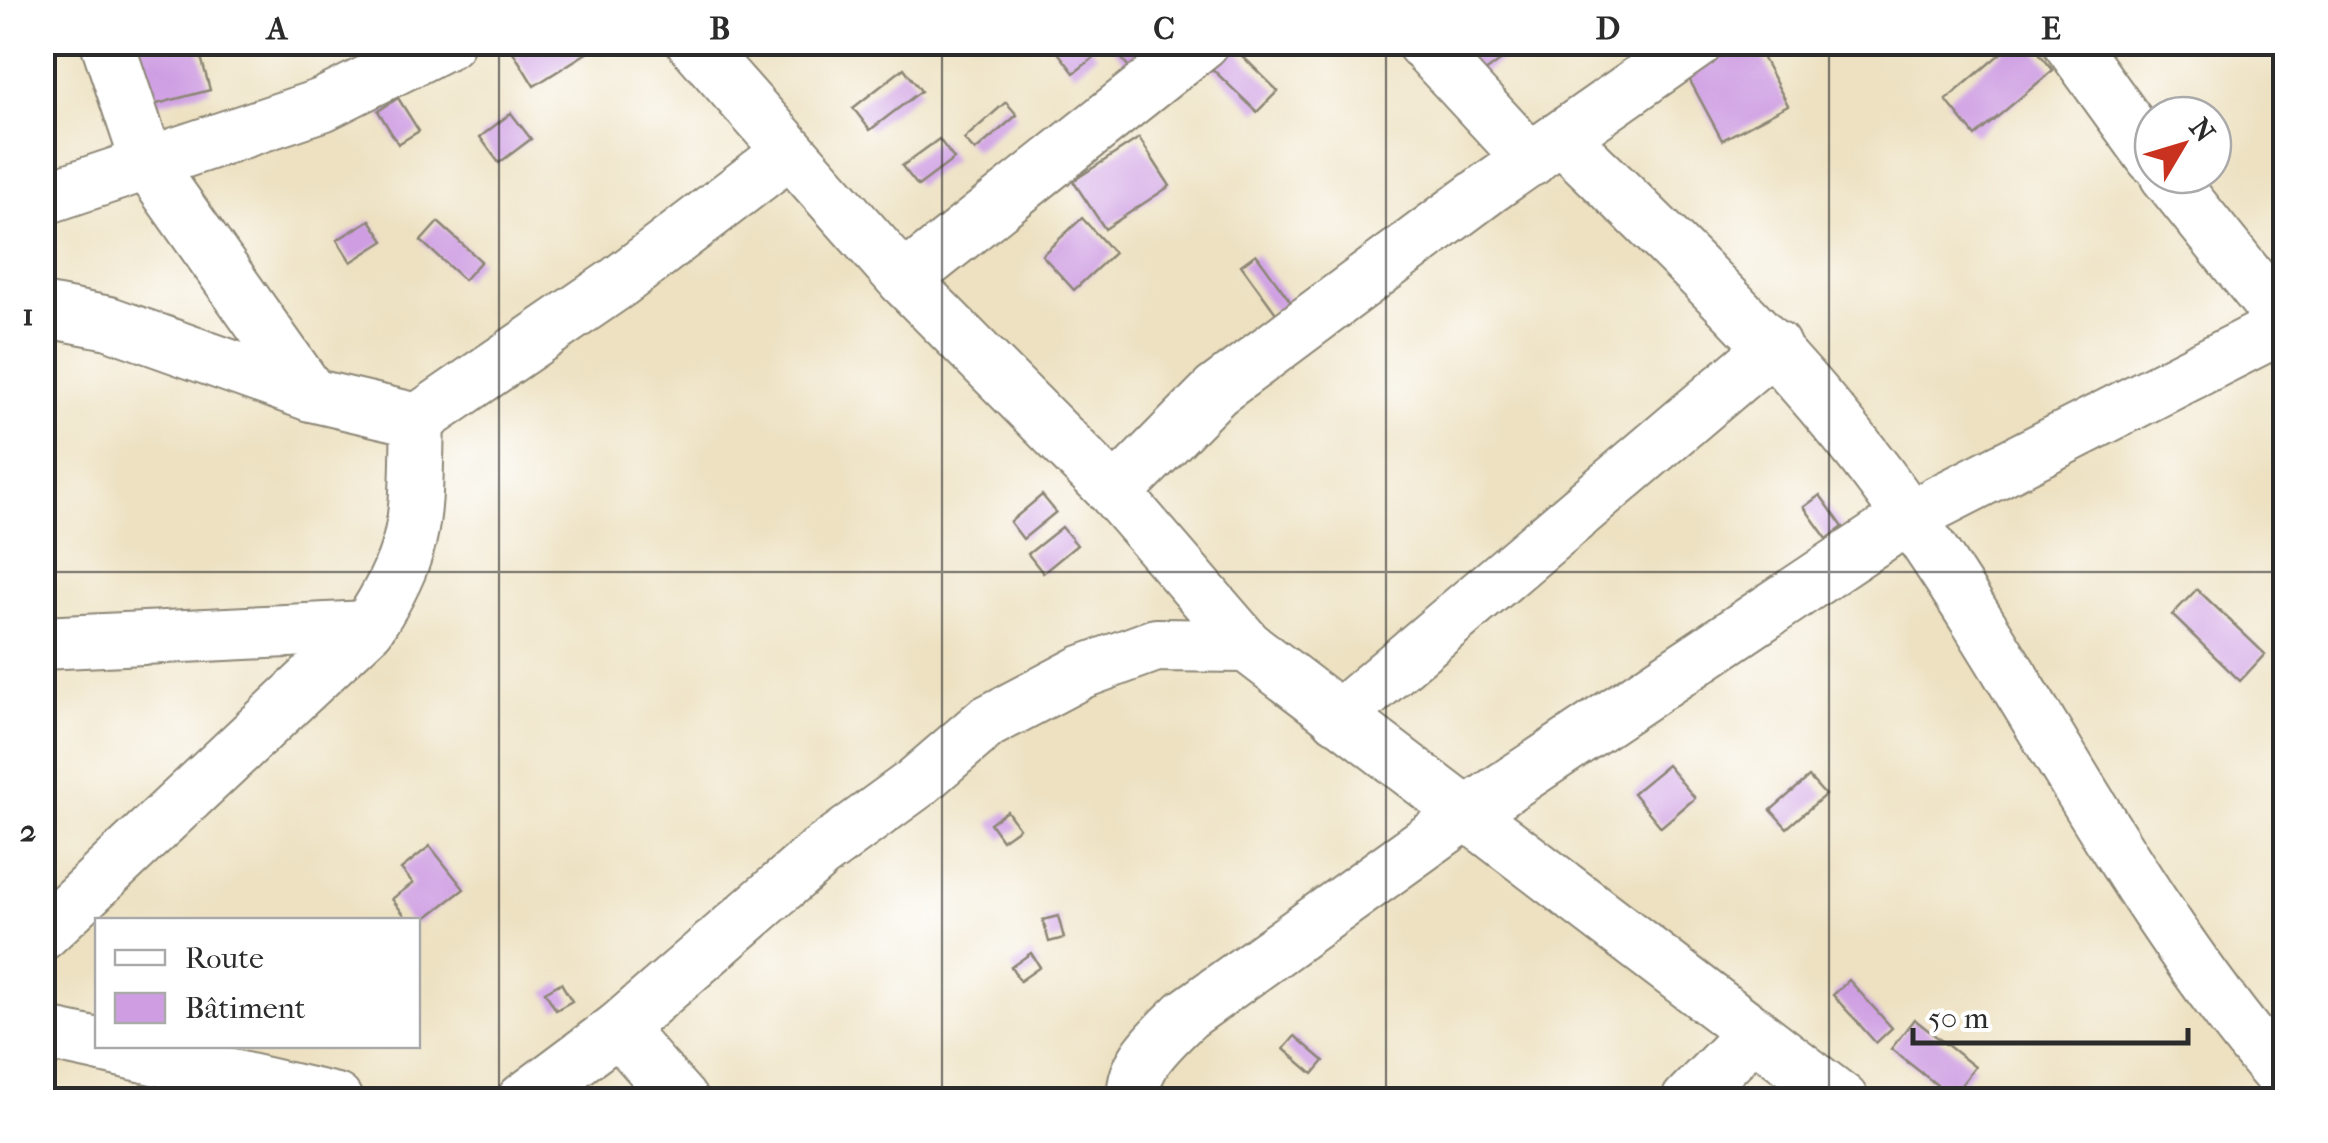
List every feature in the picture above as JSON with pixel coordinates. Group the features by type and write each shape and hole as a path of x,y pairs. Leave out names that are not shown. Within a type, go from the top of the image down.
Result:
{"street":[{"path":"107,42 148,164 312,395"},
{"path":"42,200 322,105 448,42"},
{"path":"693,42 904,280 1115,493 1248,646 1842,1100"},
{"path":"904,280 1203,42"},
{"path":"1422,42 1774,346 1909,517 2184,956 2286,1082"},
{"path":"1115,493 1216,391 1697,42"},
{"path":"2069,42 2133,130"},
{"path":"42,310 109,323 312,395 418,420 619,282 788,153"},
{"path":"1134,1100 1132,1084 1151,1051 1186,1015 1464,814 1909,517 2286,324 2182,195"},
{"path":"1338,717 1774,346"},
{"path":"42,934 368,627 399,580 414,535 418,420"},
{"path":"42,642 368,627"},
{"path":"523,1100 618,1029 819,854 915,784 987,722 1082,672 1156,646 1248,646"},
{"path":"618,1029 681,1100"},
{"path":"1688,1100 1754,1032"},
{"path":"42,1033 95,1044"},
{"path":"112,1048 336,1100"}],"building":[{"path":"155,42 197,42 210,90 138,109 123,51"},
{"path":"507,42 604,42 534,86"},
{"path":"1050,42 1087,42 1097,55 1074,73"},
{"path":"1107,42 1159,42 1130,68"},
{"path":"1228,42 1278,91 1257,112 1206,63"},
{"path":"1444,42 1526,42 1473,81"},
{"path":"1747,42 1754,42 1788,105 1722,140 1687,75"},
{"path":"2014,42 2030,42 2053,70 1975,136 1946,100"},
{"path":"904,68 921,91 870,130 853,108"},
{"path":"398,98 419,131 398,144 378,111"},
{"path":"1006,102 1017,115 975,151 964,139"},
{"path":"511,113 531,139 499,163 480,137"},
{"path":"1139,138 1170,186 1105,229 1073,181"},
{"path":"939,139 954,159 918,186 902,166"},
{"path":"1082,218 1114,253 1074,290 1042,255"},
{"path":"370,220 384,241 351,262 337,240"},
{"path":"438,222 481,261 464,280 421,241"},
{"path":"1256,254 1293,305 1278,316 1241,265"},
{"path":"1042,495 1056,512 1023,539 1010,522"},
{"path":"1820,495 1843,527 1827,539 1804,507"},
{"path":"1062,527 1077,545 1043,573 1028,554"},
{"path":"2197,589 2265,654 2240,681 2172,615"},
{"path":"1667,765 1695,798 1661,827 1633,793"},
{"path":"1809,777 1825,795 1787,828 1771,810"},
{"path":"1007,811 1019,828 1002,840 990,823"},
{"path":"430,846 464,889 420,922 420,918 406,918 392,899 413,883 401,869"},
{"path":"1058,916 1064,938 1049,942 1043,920"},
{"path":"1031,953 1040,967 1020,981 1011,967"},
{"path":"1849,980 1892,1028 1876,1043 1833,995"},
{"path":"561,983 572,1001 556,1010 545,992"},
{"path":"1914,1019 1975,1067 1952,1097 1956,1100 1926,1099 1937,1085 1891,1049"},
{"path":"1295,1036 1324,1061 1313,1074 1284,1049"}]}
